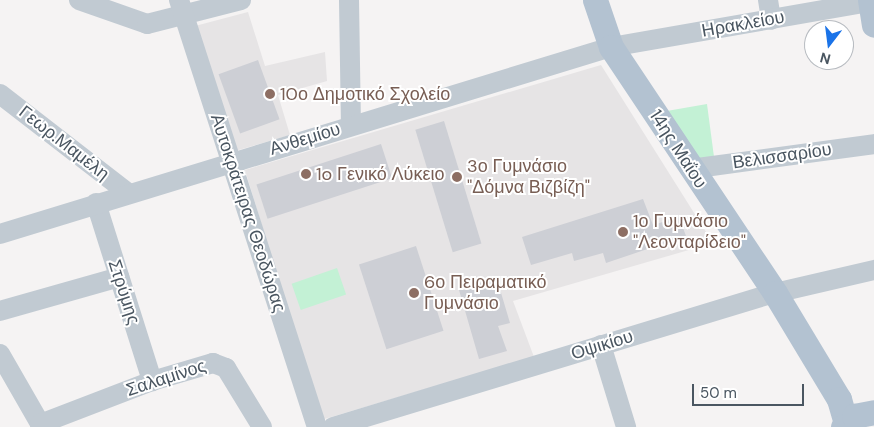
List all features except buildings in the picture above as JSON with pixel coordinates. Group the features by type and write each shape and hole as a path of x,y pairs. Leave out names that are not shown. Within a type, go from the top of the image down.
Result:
{"main road":[{"name":"14ης Μαΐου","path":"595,0 611,47 690,169 774,293 839,399 845,425"},
{"path":"845,425 854,416 874,412"}],"street":[{"path":"79,0 147,24 181,8 241,0"},
{"path":"348,0 350,125"},
{"path":"768,0 770,20"},
{"name":"Ηρακλείου","path":"611,47 770,20 872,7"},
{"name":"Αυτοκράτειρας Θεοδώρας","path":"181,8 232,160 317,427"},
{"name":"Ανθεμίου","path":"4,227 96,203 232,160 611,47"},
{"name":"Γεωρ.Μαμέλη","path":"0,94 128,193"},
{"name":"Βελισσαρίου","path":"690,169 874,144"},
{"name":"Στρύμης","path":"96,203 152,381"},
{"name":"Οψικίου","path":"333,427 774,293 874,270"},
{"path":"0,311 119,277"},
{"path":"601,345 626,427"},
{"path":"0,354 41,425"},
{"name":"Σαλαμίνος","path":"41,425 152,381 213,363 220,364 262,427"}],"shaded area":[{"path":"248,12 265,66 325,52 327,81 278,95 290,135 235,151 195,26"},
{"path":"601,65 713,243 513,301 534,357 321,420 245,170"}],"green space":[{"path":"707,104 714,157 691,162 661,112"},
{"path":"337,268 346,294 301,310 292,284"}],"place":[{"name":"10ο Δημοτικό Σχολείο","path":"270,94"},
{"name":"1o Γενικό Λύκειο","path":"306,174"},
{"name":"3ο Γυμνάσιο \"Δόμνα Βιζβίζη\"","path":"457,177"},
{"name":"1ο Γυμνάσιο \"Λεονταρίδειο\"","path":"623,232"},
{"name":"6ο Πειραματικό Γυμνάσιο","path":"414,293"}]}
